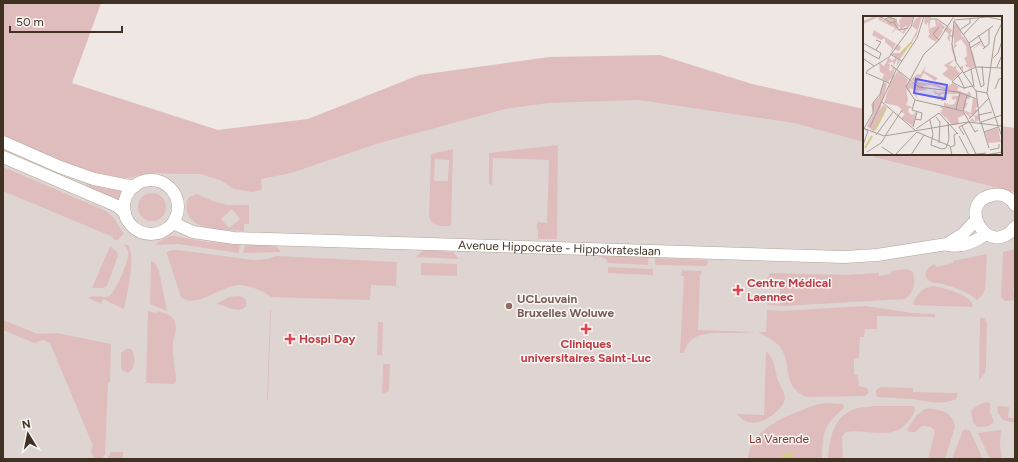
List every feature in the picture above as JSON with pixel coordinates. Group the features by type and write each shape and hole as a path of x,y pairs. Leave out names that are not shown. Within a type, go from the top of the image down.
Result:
{"street":[{"path":"3,142 60,167 94,179 134,187"},
{"path":"3,157 117,206 125,213"},
{"path":"157,181 169,187 178,202 178,213 168,229 152,234 144,233 132,226 125,213 124,206 129,192 134,187 141,182 157,181"},
{"name":"Avenue Hippocrate - Hippokrateslaan","path":"173,223 193,232 234,238 806,256 877,255 947,244 963,234 976,220 977,208 987,196 995,194 1002,195 1008,197 1014,202"},
{"path":"976,220 978,225 986,234 993,237 1005,236 1014,230"},
{"name":"Avenue Hippocrate - Hippokrateslaan","path":"947,244 954,246 972,242 986,234"}],"shaded area":[{"name":"UCLouvain Bruxelles Woluwe","path":"534,81 863,119 863,155 1002,155 1002,153 1015,139 1015,459 3,459 3,100 160,147"},
{"path":"794,451 794,454 790,459 779,459 782,455"}],"green space":[{"path":"3,3 101,3 72,83 218,130 308,119 419,75 549,57 660,55 752,84 863,109 863,142 794,123 638,100 548,103 505,109 376,144 291,173 261,179 262,190 253,192 234,189 220,180 200,174 151,173 118,179 89,172 3,136"},
{"path":"1002,126 1015,128 1015,192 874,157 874,155 1002,155"},
{"path":"558,145 557,239 538,239 537,222 547,223 549,160 493,158 492,185 489,184 489,153"},
{"path":"453,149 451,226 439,226 432,223 429,217 431,154","holes":["435,159 449,160 448,181 434,181"]},
{"path":"3,167 106,211 113,217 124,234 117,240 113,239 113,237 3,191"},
{"path":"87,183 121,189 118,201 89,188 86,186"},
{"path":"152,193 162,197 166,207 162,217 152,221 142,217 138,207 142,197"},
{"path":"197,194 227,205 249,205 249,224 244,224 244,231 220,230 203,227 190,219 186,204 189,197","holes":["232,209 240,219 229,228 221,219"]},
{"path":"170,236 207,242 240,244 239,253 178,244 156,245 158,242"},
{"path":"124,244 128,245 130,250 131,266 124,309 103,299 101,304 88,298 93,296 107,297 112,294 126,264 128,253"},
{"path":"245,245 275,245 281,252 243,253"},
{"path":"110,246 117,252 118,256 107,286 103,288 92,288"},
{"path":"1015,249 1015,289 1013,289 1015,300 1005,301 1001,297 1003,252"},
{"path":"172,250 253,260 268,259 277,256 397,262 396,286 371,285 370,300 271,297 256,289 239,285 232,286 201,299 194,301 187,300 181,297 167,254 167,252"},
{"path":"423,251 453,252 459,259 416,257"},
{"path":"987,254 985,289 983,294 977,300 962,290 931,282 926,277 925,274 927,269 932,265 935,264 936,267 953,263 953,261"},
{"path":"600,256 649,257 648,265 608,263 606,259 601,257 596,258 593,263 595,258"},
{"path":"655,258 708,260 707,266 655,265"},
{"path":"151,261 155,263 159,271 167,311 150,304"},
{"path":"421,263 457,264 457,276 421,275"},
{"path":"608,267 653,269 653,275 608,273"},
{"path":"907,269 913,272 914,284 911,293 905,299 784,306 767,305 767,303 780,304 780,279 767,279 770,273 848,275 879,273 879,276 891,274 891,271"},
{"path":"682,270 702,271 700,276 698,330 756,332 705,334 690,341 686,346 684,353 680,353 684,276 681,276"},
{"path":"933,286 949,290 967,298 971,301 973,305 972,307 913,305 920,292"},
{"path":"229,297 243,297 246,300 246,306 243,309 236,310 216,304"},
{"path":"866,306 912,313 935,314 935,317 877,316 877,329 865,329 864,337 860,337 859,358 854,359 854,374 858,375 859,386 867,388 869,393 865,396 806,397 792,386 786,359 779,346 758,332 766,332 767,310 780,311"},
{"path":"270,310 271,310 267,400"},
{"path":"148,311 156,313 158,311 167,314 174,320 176,330 173,341 173,349 176,382 174,384 146,383"},
{"path":"980,318 984,318 987,322 986,367 985,373 979,380"},
{"path":"3,320 38,334 57,333 111,344 105,454 102,459 94,459 91,451 93,446 50,343 44,340 34,343 3,330"},
{"path":"378,322 383,322 382,355 377,355"},
{"path":"126,349 131,349 135,358 134,366 128,373 122,370 121,367 121,353"},
{"path":"766,351 773,361 778,381 785,399 782,406 766,419 756,422 746,421 737,414 764,415"},
{"path":"383,364 390,364 389,391 382,394"},
{"path":"881,387 913,388 913,392 958,393 956,399 951,401 934,402 877,397 876,390"},
{"path":"988,402 990,404 990,412 994,421 989,426 977,427 973,422 971,411 979,405"},
{"name":"La Varende","path":"819,404 843,404 844,408 828,425 824,436 822,459 790,459 794,454 794,451 782,455 779,459 748,459 754,442 766,428 792,414"},
{"path":"874,406 914,406 915,410 908,422 898,430 884,433 861,431 846,432 842,437 843,459 828,459 833,431 840,418 852,410"},
{"path":"997,406 1009,407 1008,418 1015,418 1015,423 1003,420 998,413"},
{"path":"925,409 940,410 948,414 954,422 955,427 945,459 928,459 934,435 933,429 922,426 915,432 909,432 907,429 917,415"},
{"path":"965,429 970,431 983,459 952,459 963,430"},
{"path":"1001,430 1000,445 1002,459 990,459 978,433"},
{"path":"111,452 123,452 123,459 107,459"}],"place":[{"name":"Centre Médical Laennec","path":"738,290"},
{"name":"UCLouvain Bruxelles Woluwe","path":"509,306"},
{"name":"Cliniques universitaires Saint-Luc","path":"586,329"},
{"name":"Hospi Day","path":"290,339"}]}
